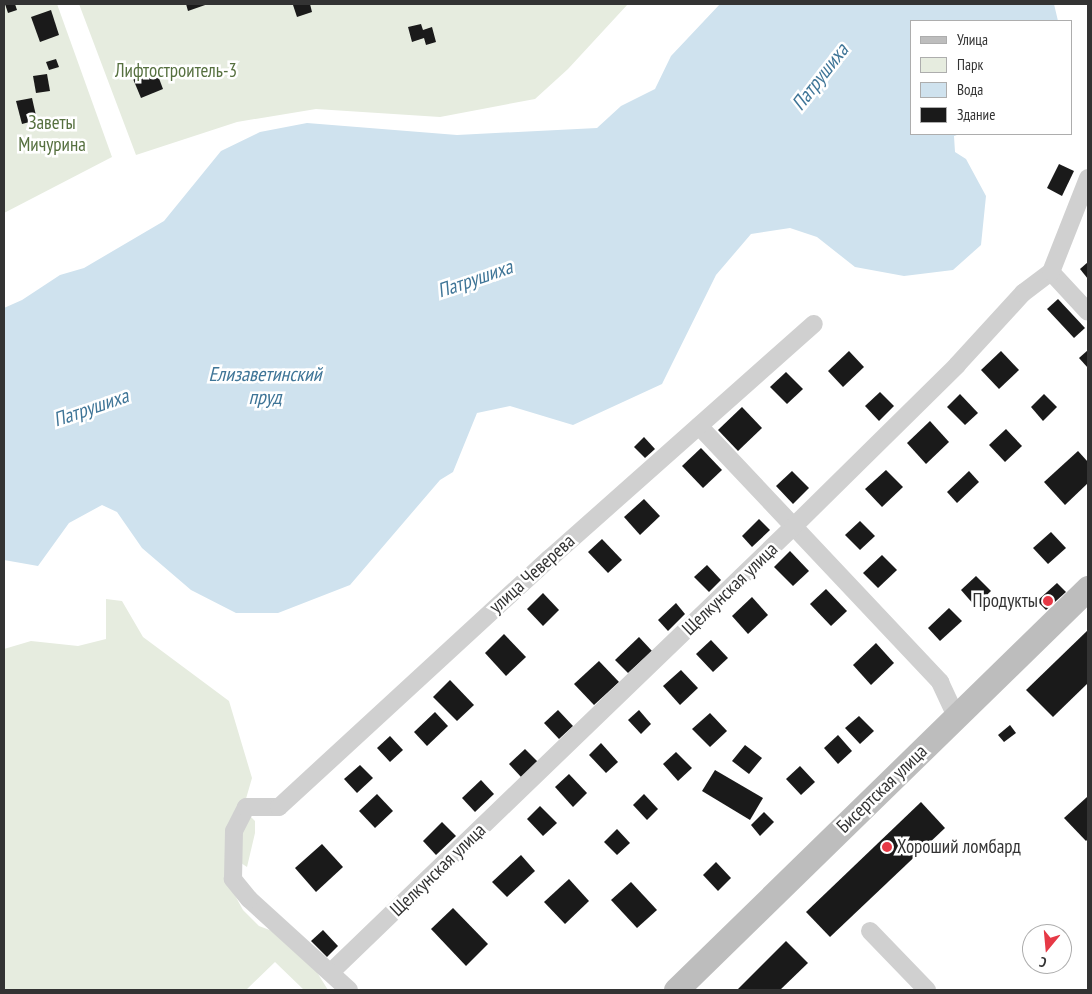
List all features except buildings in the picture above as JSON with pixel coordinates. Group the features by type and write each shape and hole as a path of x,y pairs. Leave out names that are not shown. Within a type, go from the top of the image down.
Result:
{"main road":[{"name":"Бисертская улица","path":"676,990 1088,588"}],"street":[{"path":"1088,178 1051,272 1088,312"},
{"name":"Щелкунская улица","path":"331,972 793,527 957,365 1023,292 1051,272"},
{"name":"улица Чеверева","path":"331,972 249,899 233,879 234,831 246,807 279,807 548,559 814,324"},
{"path":"699,426 940,682 956,717"},
{"path":"870,931 927,990"},
{"path":"331,972 349,990"}],"green space":[{"name":"Заветы Мичурина","path":"4,4 57,4 112,157 4,213"},
{"name":"Лифтостроитель-3","path":"79,4 628,4 568,69 535,99 440,117 316,109 237,122 136,155"},
{"path":"106,599 122,601 143,637 229,701 252,778 243,809 255,821 255,833 247,867 238,861 226,879 243,910 259,926 275,932 315,969 328,990 304,990 275,962 246,990 4,990 4,649 31,641 78,646 106,639"}],"water":[{"name":"Елизаветинский пруд","path":"720,4 1054,4 1058,20 910,20 910,135 957,135 954,136 955,152 966,159 986,196 981,245 953,270 904,276 855,267 817,237 790,228 751,234 716,275 662,384 573,425 510,406 477,413 453,472 440,480 350,585 278,613 236,613 191,590 142,548 117,512 102,505 69,523 38,566 4,560 4,308 22,300 60,275 84,268 164,221 221,151 260,132 307,123 457,135 597,128 621,106 655,89 671,56"}],"place":[{"name":"Продукты","path":"1048,601"},
{"name":"Хороший ломбард","path":"887,847"}],"water label":[{"name":"Патрушиха","path":"820,77"},
{"name":"Патрушиха","path":"475,279"},
{"name":"Патрушиха","path":"91,408"}]}
